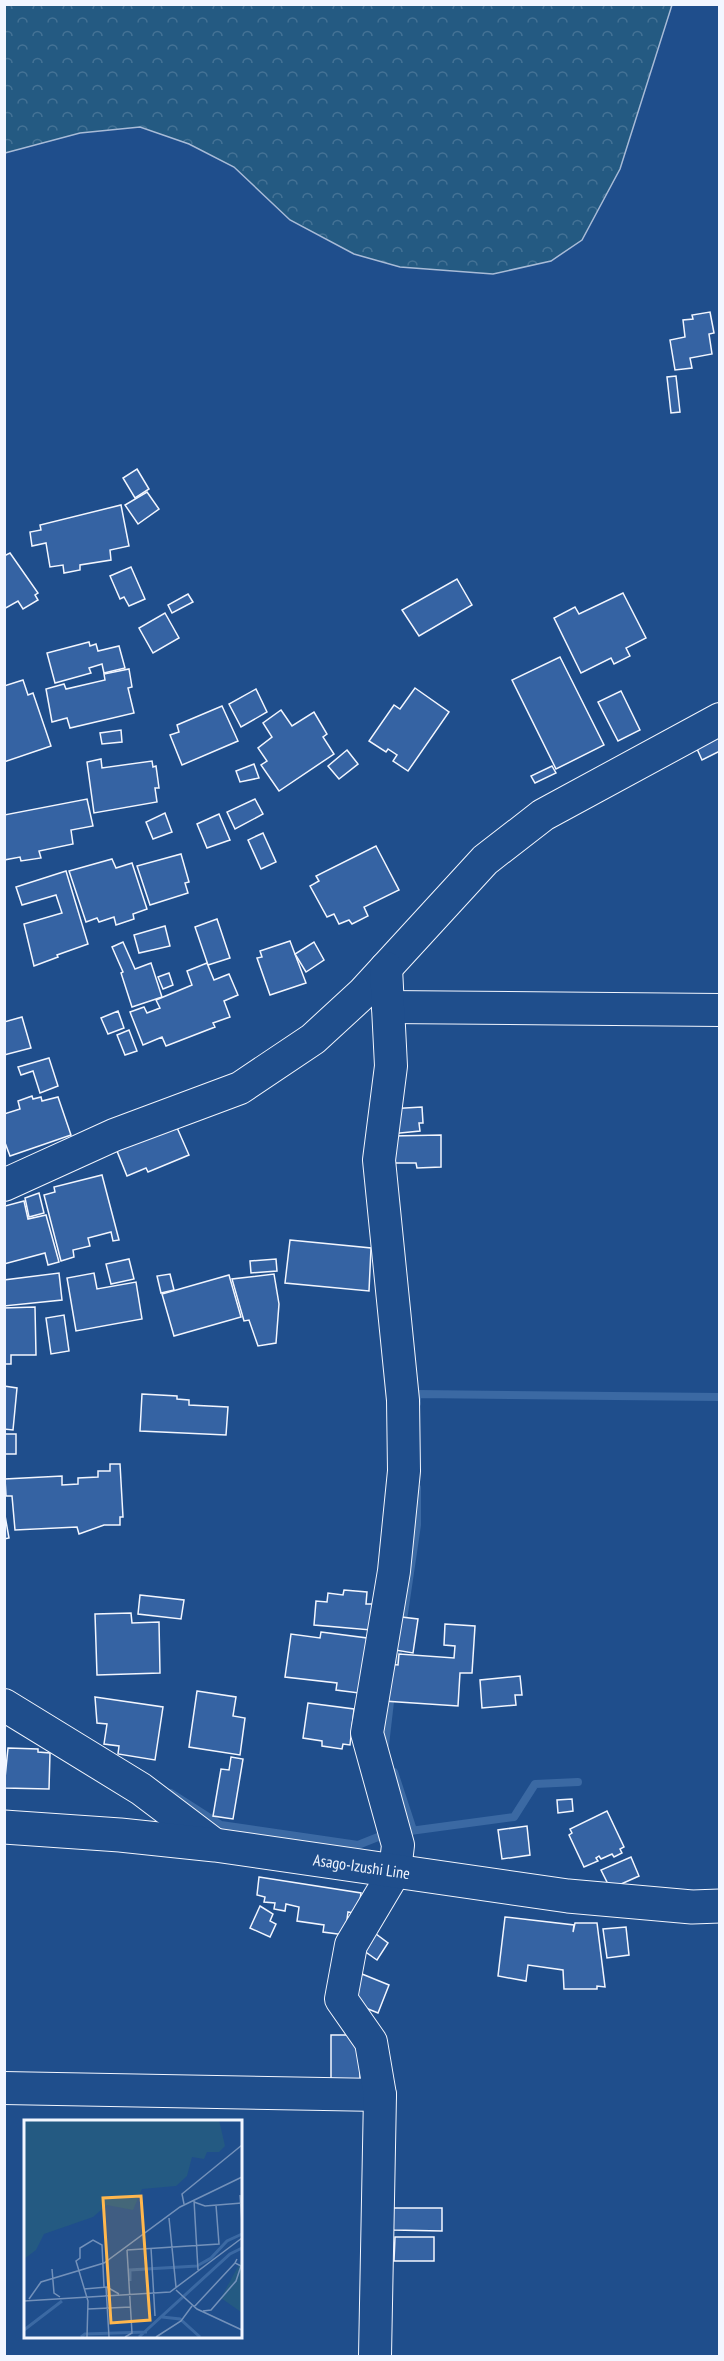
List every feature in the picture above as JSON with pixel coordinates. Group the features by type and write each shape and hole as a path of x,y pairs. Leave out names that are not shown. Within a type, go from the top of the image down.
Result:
{"main road":[{"name":"Asago-Izushi Line","path":"4,1827 120,1835 315,1857 568,1896 692,1907 720,1906"}],"street":[{"path":"4,1185 114,1135 240,1088 313,1039 386,968 485,860 543,815 720,719"},
{"path":"375,2356 380,2095 370,2042 341,1999 351,1945 395,1871 398,1845 367,1733 394,1571 404,1471 403,1400 379,1160 391,1066 386,968"},
{"path":"388,1007 720,1010"},
{"path":"4,1705 141,1790 215,1845"},
{"path":"4,2088 380,2095"}],"green space":[{"path":"5,4 672,5 620,169 582,240 551,261 493,274 400,267 354,254 290,220 234,167 189,144 140,127 80,133 5,153"}],"building":[{"path":"710,312 714,333 709,334 712,354 690,358 692,368 675,370 670,340 685,337 683,320 693,319 692,315"},
{"path":"676,376 680,412 671,413 667,377"},
{"path":"137,469 149,489 135,498 123,478"},
{"path":"147,492 159,509 138,524 125,505"},
{"path":"121,505 129,546 110,550 111,560 80,565 80,570 64,573 63,565 50,567 46,543 32,546 30,532 41,530 40,525"},
{"path":"10,553 38,593 35,595 38,600 23,609 18,601 4,609 4,556"},
{"path":"131,567 145,599 129,606 124,597 120,599 110,576"},
{"path":"457,579 472,605 419,636 402,610"},
{"path":"623,593 646,638 626,648 630,656 614,664 611,658 581,673 554,618 575,607 579,614"},
{"path":"188,594 193,602 172,613 168,605"},
{"path":"165,613 179,638 153,653 139,628"},
{"path":"89,642 90,646 96,644 98,651 119,646 125,668 104,673 102,664 89,668 91,673 55,683 47,653"},
{"path":"560,657 604,745 556,769 512,680"},
{"path":"129,669 132,687 128,688 134,713 70,728 67,718 52,722 46,689 64,684 66,689 105,680 104,674"},
{"path":"23,680 28,695 33,693 51,746 4,762 4,686"},
{"path":"415,688 449,712 408,771 393,761 397,755 388,749 386,752 369,741 394,705 400,709"},
{"path":"256,689 267,712 241,727 229,704"},
{"path":"621,691 640,730 618,741 598,702"},
{"path":"222,706 238,741 182,765 170,735 179,732 177,725"},
{"path":"281,710 292,726 314,712 327,734 323,737 334,754 279,791 261,765 267,761 258,748 272,737 263,723"},
{"path":"121,730 122,742 102,744 100,733"},
{"path":"720,730 720,751 702,760 693,740"},
{"path":"347,750 358,764 339,779 328,766"},
{"path":"101,759 102,768 152,761 153,767 156,766 159,788 155,788 157,802 94,813 87,762"},
{"path":"254,764 259,778 240,782 236,771"},
{"path":"552,766 556,773 535,783 531,776"},
{"path":"87,799 93,826 71,830 73,844 39,851 41,858 21,861 20,857 4,860 4,815"},
{"path":"255,799 263,814 235,829 227,812"},
{"path":"165,813 172,832 153,839 146,822"},
{"path":"219,814 230,840 207,848 197,824"},
{"path":"263,833 276,862 261,869 248,840"},
{"path":"376,846 399,890 364,907 368,916 352,924 349,920 339,924 334,914 327,917 310,886 319,881 316,876"},
{"path":"181,854 189,882 185,883 188,893 150,905 137,866"},
{"path":"112,859 116,868 132,863 147,909 133,914 134,919 116,925 114,917 99,922 97,918 86,922 69,871"},
{"path":"66,871 88,944 34,966 24,924 62,913 56,895 22,905 16,887"},
{"path":"217,919 230,958 208,965 195,927"},
{"path":"165,926 170,946 139,953 134,935"},
{"path":"290,941 306,983 270,995 257,958 262,957 260,951"},
{"path":"123,942 135,969 151,963 162,997 132,1007 121,973 123,972 112,947"},
{"path":"314,942 324,960 306,972 295,954"},
{"path":"207,963 214,980 229,974 238,995 224,1001 230,1017 213,1023 215,1027 166,1046 162,1037 143,1045 130,1012 144,1007 147,1013 160,1008 156,1000 192,985 187,971"},
{"path":"169,973 173,985 163,989 158,977"},
{"path":"118,1011 124,1028 108,1034 101,1018"},
{"path":"22,1017 31,1048 4,1055 4,1022"},
{"path":"129,1030 137,1051 125,1055 117,1035"},
{"path":"49,1058 58,1086 40,1093 33,1071 21,1075 18,1067"},
{"path":"32,1096 33,1099 41,1097 42,1101 58,1097 71,1135 10,1156 4,1140 4,1114 20,1109 18,1101"},
{"path":"422,1107 423,1123 419,1123 420,1131 390,1134 388,1109"},
{"path":"175,1123 189,1155 148,1172 146,1168 127,1176 117,1151"},
{"path":"441,1135 441,1167 417,1168 416,1163 393,1163 392,1136"},
{"path":"102,1175 119,1240 113,1241 111,1232 88,1238 90,1246 73,1250 74,1257 61,1261 44,1195 55,1192 54,1187"},
{"path":"39,1193 44,1213 29,1217 25,1198"},
{"path":"24,1201 28,1219 46,1215 59,1262 48,1265 45,1253 4,1264 5,1206"},
{"path":"290,1240 371,1248 369,1291 285,1283"},
{"path":"129,1259 134,1279 111,1284 106,1264"},
{"path":"276,1259 277,1271 251,1273 250,1261"},
{"path":"59,1273 62,1300 4,1306 4,1280"},
{"path":"94,1273 97,1289 136,1282 142,1319 76,1331 67,1278"},
{"path":"170,1274 174,1290 161,1293 157,1276"},
{"path":"274,1274 279,1304 276,1343 258,1346 249,1320 244,1321 232,1279"},
{"path":"229,1275 241,1317 174,1336 162,1294"},
{"path":"35,1307 36,1355 11,1355 11,1364 4,1364 4,1308"},
{"path":"64,1315 69,1351 51,1354 46,1318"},
{"path":"4,1386 17,1388 13,1430 4,1429"},
{"path":"142,1394 177,1396 177,1399 189,1400 189,1405 228,1407 226,1435 140,1431"},
{"path":"4,1434 16,1434 16,1454 4,1454"},
{"path":"110,1464 120,1464 123,1517 120,1517 120,1525 104,1525 79,1534 77,1527 15,1530 12,1496 6,1496 5,1479 62,1476 62,1485 78,1484 78,1478 98,1477 98,1471 110,1471"},
{"path":"4,1510 9,1538 4,1539"},
{"path":"344,1590 367,1592 366,1604 373,1604 371,1630 314,1625 316,1601 327,1602 328,1593 343,1595"},
{"path":"140,1595 184,1600 181,1619 138,1614"},
{"path":"131,1613 132,1623 159,1622 160,1673 97,1675 95,1614"},
{"path":"393,1616 418,1619 413,1653 389,1649"},
{"path":"445,1624 475,1626 472,1673 460,1673 458,1706 384,1701 387,1664 398,1665 399,1654 454,1658 455,1646 444,1645"},
{"path":"321,1632 367,1638 359,1693 336,1690 337,1683 285,1677 291,1634 320,1638"},
{"path":"520,1676 522,1695 515,1695 516,1705 482,1708 480,1680"},
{"path":"197,1691 236,1697 233,1716 245,1718 240,1755 189,1747"},
{"path":"95,1697 163,1707 155,1760 118,1754 119,1746 104,1744 107,1724 97,1723"},
{"path":"308,1703 354,1709 350,1745 343,1744 342,1749 322,1746 322,1741 303,1738"},
{"path":"8,1748 38,1749 38,1752 50,1753 49,1789 4,1788"},
{"path":"231,1757 243,1759 233,1819 213,1816 221,1769 229,1770"},
{"path":"572,1799 573,1811 558,1813 557,1800"},
{"path":"607,1811 624,1847 620,1849 622,1853 601,1859 599,1856 596,1858 598,1861 584,1867 569,1835 572,1833 570,1829"},
{"path":"527,1826 530,1855 502,1859 498,1830"},
{"path":"631,1857 639,1876 619,1885 608,1884 601,1870"},
{"path":"259,1877 361,1893 358,1914 348,1912 345,1935 323,1932 324,1925 297,1921 299,1907 286,1904 285,1911 274,1909 275,1903 264,1902 265,1897 257,1895"},
{"path":"260,1906 273,1914 270,1921 276,1924 270,1937 250,1928"},
{"path":"505,1917 574,1925 573,1932 575,1923 597,1923 605,1987 564,1989 563,1970 528,1965 526,1981 498,1976"},
{"path":"626,1927 629,1955 607,1958 603,1929"},
{"path":"372,1931 388,1943 377,1960 360,1948"},
{"path":"362,1974 389,1985 378,2013 351,2002"},
{"path":"331,2035 360,2035 360,2082 331,2081"},
{"path":"393,2208 442,2208 442,2231 393,2230"},
{"path":"395,2237 434,2237 434,2261 394,2261"}],"waterway":[{"path":"417,1403 417,1394 720,1397"},
{"path":"402,1627 417,1525 417,1488"},
{"path":"394,1674 400,1640"},
{"path":"385,1745 391,1693"},
{"path":"394,1772 413,1830"},
{"path":"410,1831 514,1817 535,1784 578,1782"},
{"path":"171,1793 221,1825 358,1845 388,1833"}]}
